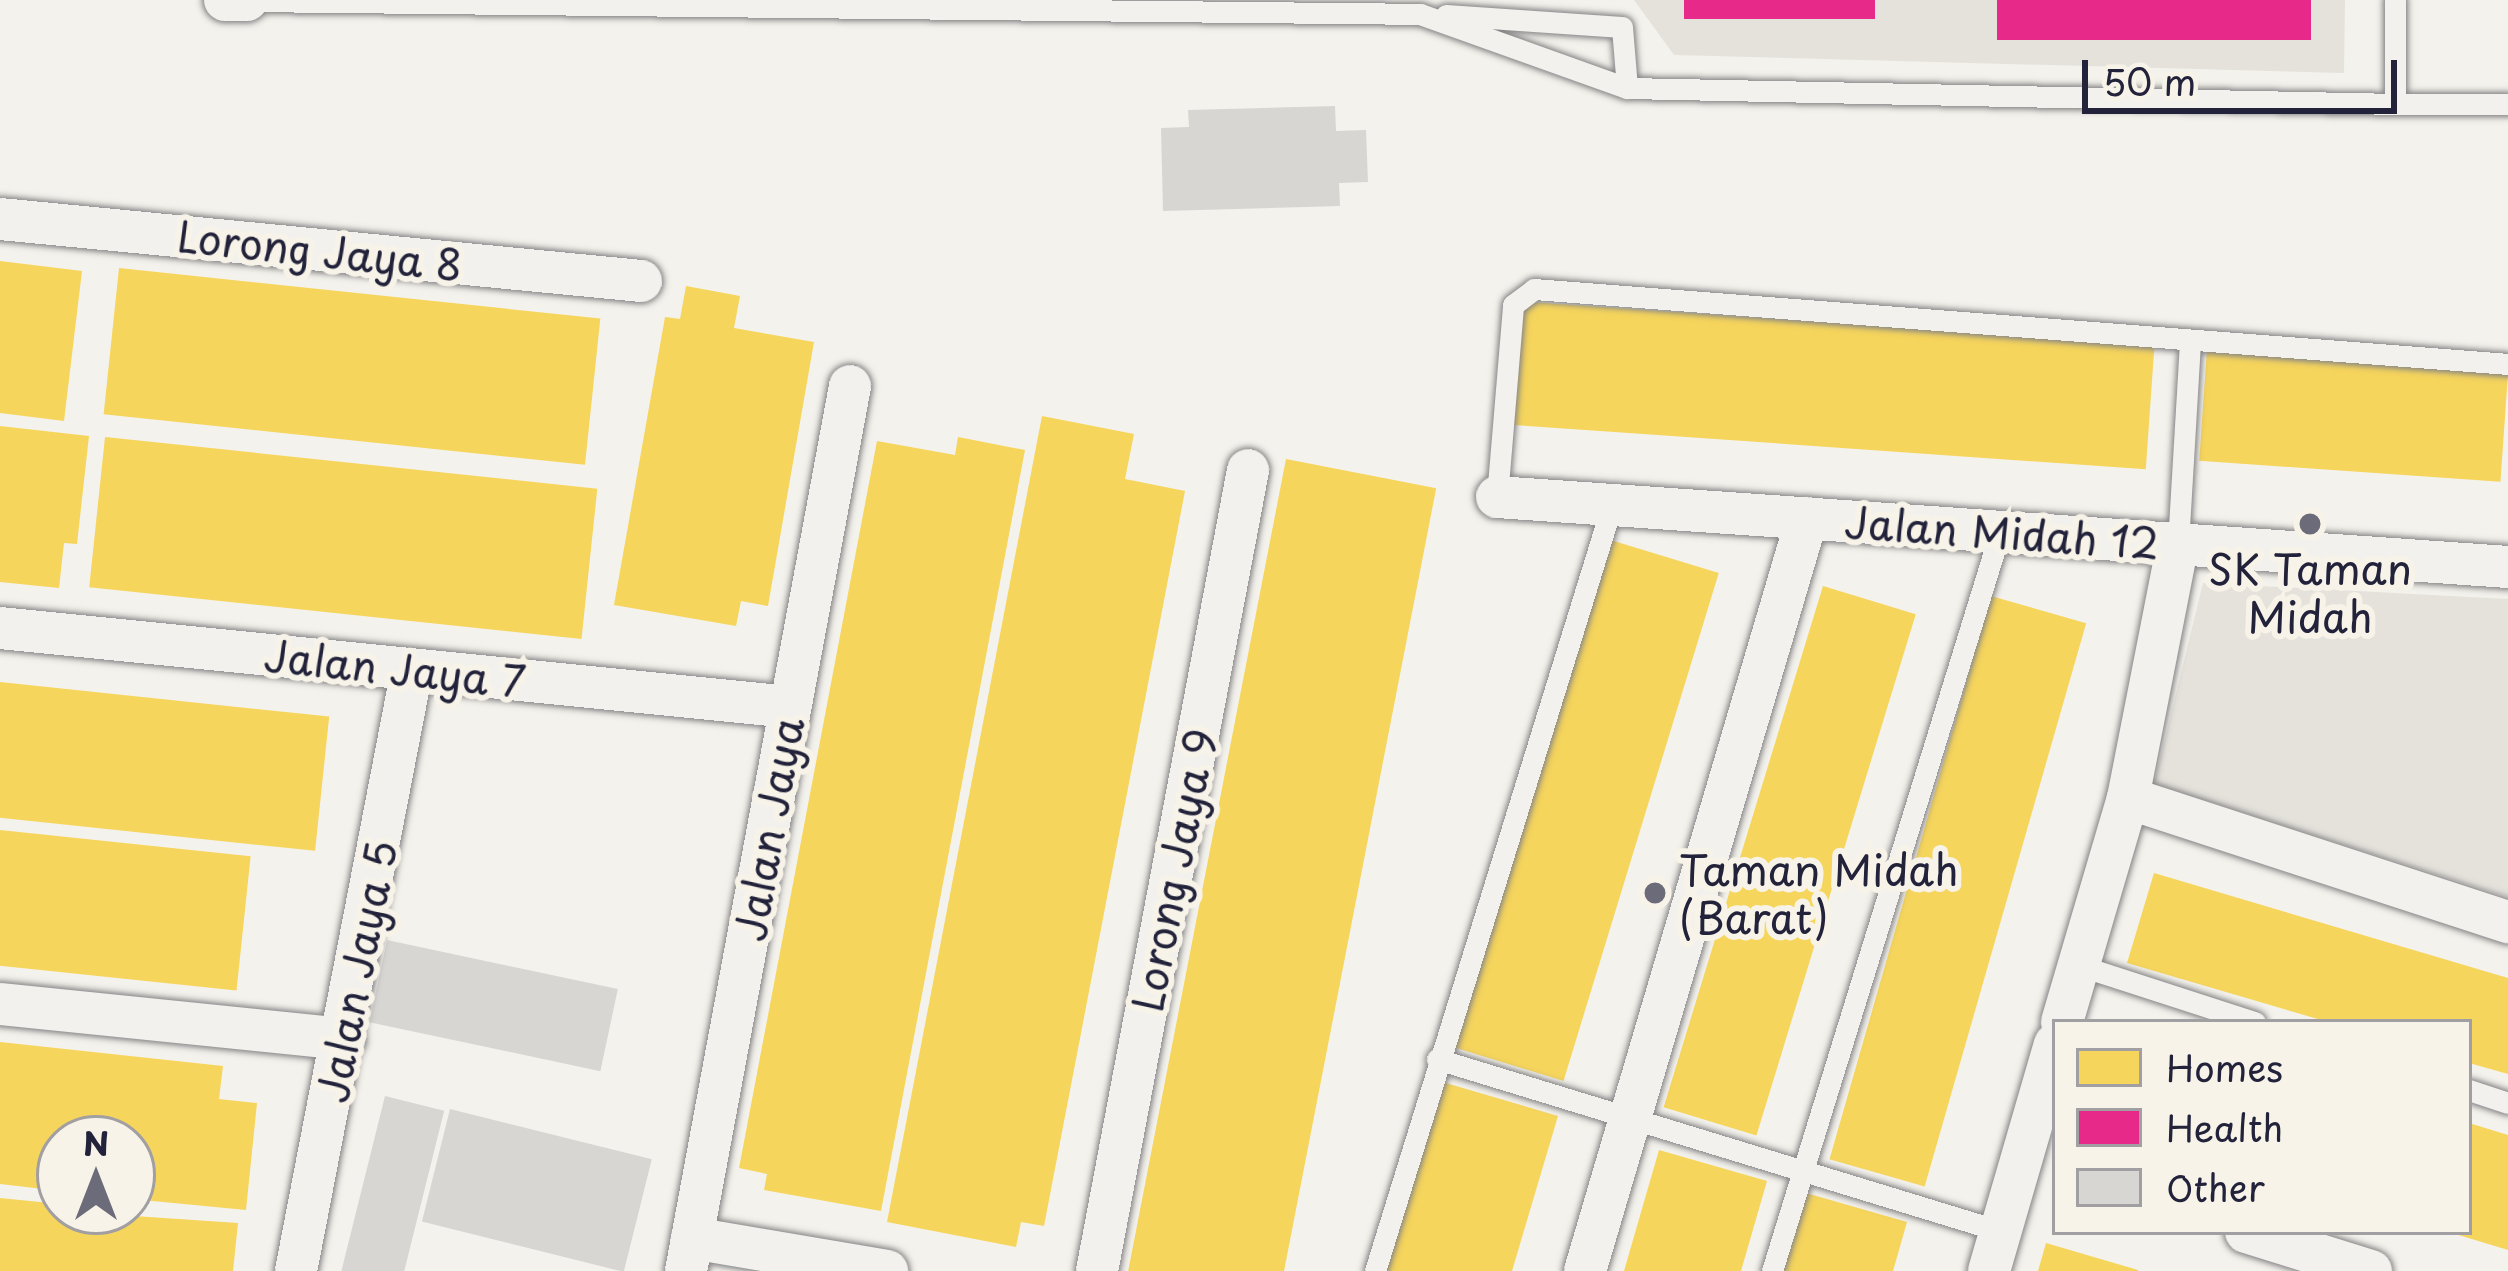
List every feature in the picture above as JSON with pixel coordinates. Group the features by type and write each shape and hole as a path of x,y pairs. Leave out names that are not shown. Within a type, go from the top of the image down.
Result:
{"street":[{"path":"225,0 247,0"},
{"name":"Lorong Jaya 8","path":"0,219 641,281"},
{"name":"Jalan Jaya","path":"689,1255 850,386"},
{"name":"Lorong Jaya 9","path":"1097,1271 1248,470"},
{"name":"Jalan Midah 12","path":"1496,497 2508,567"},
{"path":"1586,1271 1807,518"},
{"path":"2063,1019 2128,798 2178,544"},
{"name":"Jalan Jaya 7","path":"0,628 790,707"},
{"name":"Jalan Jaya 5","path":"296,1271 412,670"},
{"path":"2128,798 2508,922"},
{"path":"0,1004 344,1039"},
{"path":"1994,1251 2038,1167 2052,1066"},
{"path":"2256,1235 2371,1271"},
{"path":"689,1255 887,1271"}],"lane":[{"path":"247,0 965,3 1420,14 1622,27 1628,88"},
{"path":"2395,104 2396,0"},
{"path":"1420,14 1628,88 2508,104"},
{"path":"1496,497 1513,305 1534,289 2508,364"},
{"path":"2178,544 2190,340"},
{"path":"1375,1271 1612,505"},
{"path":"1772,1271 2000,532"},
{"path":"2078,965 2246,1019"},
{"path":"1437,1059 1802,1167 1994,1251"},
{"path":"2472,1091 2508,1102"}],"shaded area":[{"path":"1634,0 2345,0 2344,73 1674,55"},
{"path":"2203,583 2508,599 2508,897 2154,784"}],"building: Homes":[{"path":"0,261 82,271 64,421 0,413"},
{"path":"119,268 600,319 585,465 104,414"},
{"path":"686,286 740,296 734,328 814,342 768,606 741,601 736,626 614,605 665,317 680,319"},
{"path":"1518,301 2154,346 2146,469 1509,425"},
{"path":"2207,349 2508,370 2500,482 2199,461"},
{"path":"1042,416 1134,434 1125,479 1185,491 1044,1226 1021,1222 1016,1247 887,1222"},
{"path":"0,426 89,436 77,544 64,543 59,588 0,582"},
{"path":"105,437 597,489 582,639 89,587"},
{"path":"958,437 1025,450 881,1211 764,1190 767,1174 739,1168 877,441 955,455"},
{"path":"1286,459 1436,488 1284,1271 1128,1271"},
{"path":"1604,538 1719,573 1564,1081 1449,1046"},
{"path":"1823,586 1916,614 1756,1136 1664,1107"},
{"path":"1991,596 2086,623 1925,1187 1829,1159"},
{"path":"0,682 329,717 315,851 0,818"},
{"path":"0,830 251,856 237,991 0,966"},
{"path":"2154,873 2508,978 2508,1074 2472,1064 2472,1019 2318,1019 2127,963"},
{"path":"0,1042 223,1066 219,1099 257,1103 246,1210 156,1201 156,1115 36,1115 36,1188 0,1184"},
{"path":"1439,1081 1558,1116 1512,1271 1383,1271"},
{"path":"2472,1124 2508,1135 2508,1250 2459,1235 2472,1235"},
{"path":"1659,1150 1767,1181 1741,1271 1624,1271"},
{"path":"1799,1191 1907,1222 1893,1271 1776,1271"},
{"path":"0,1198 36,1202 36,1235 156,1235 156,1217 238,1223 233,1271 0,1271"},
{"path":"2046,1243 2138,1270 2138,1271 2038,1271"}],"building: Health":[{"path":"1684,0 1875,0 1875,19 1684,19"},
{"path":"1997,0 2311,0 2311,40 1997,40"}],"building: Other":[{"path":"1335,106 1336,131 1366,130 1368,182 1339,183 1340,206 1163,211 1161,128 1189,127 1188,110"},
{"path":"387,940 618,989 600,1071 370,1022"},
{"path":"385,1096 444,1111 404,1271 341,1271"},
{"path":"450,1109 652,1159 624,1271 422,1222"}],"place":[{"name":"SK Taman Midah","path":"2310,524"},
{"name":"Taman Midah (Barat)","path":"1655,893"}]}
